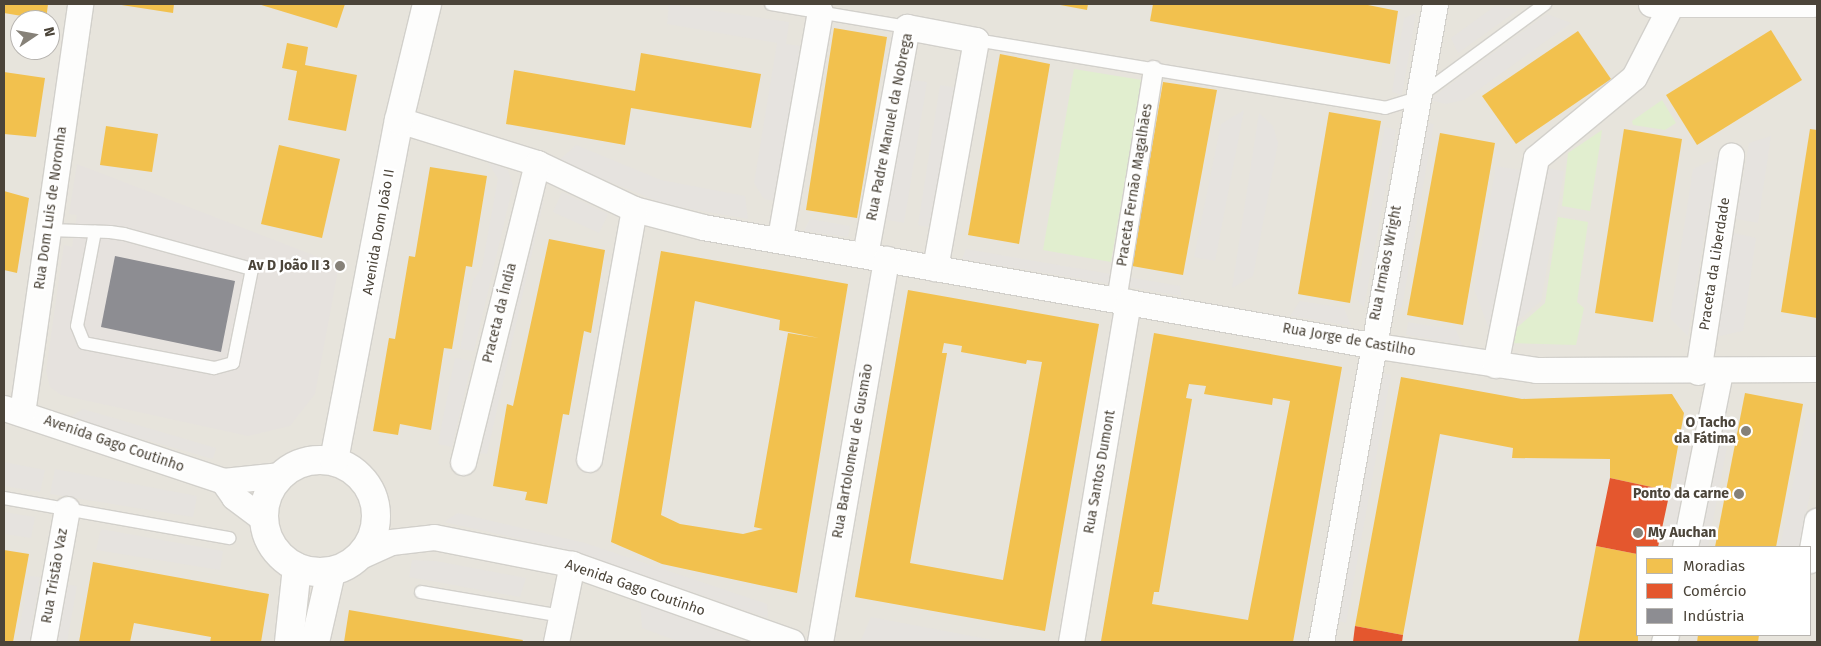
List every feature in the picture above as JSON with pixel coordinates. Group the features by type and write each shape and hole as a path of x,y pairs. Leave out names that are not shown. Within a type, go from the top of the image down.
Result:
{"street":[{"name":"Rua Dom Luis de Noronha","path":"13,410 49,230 80,4"},
{"name":"Avenida Dom João II","path":"334,460 399,120 427,4"},
{"name":"Rua Irmãos Wright","path":"1321,642 1371,345 1435,4"},
{"path":"1495,364 1536,158 1634,77 1661,4 1813,4"},
{"path":"780,238 820,12"},
{"name":"Rua Padre Manuel da Nobrega","path":"876,257 907,27 976,40"},
{"path":"935,268 976,40"},
{"name":"Praceta Fernão Magalhães","path":"1122,301 1154,70"},
{"path":"399,120 537,163 634,209 703,227 780,238 876,257"},
{"name":"Praceta da Liberdade","path":"1685,546 1709,372 1731,156"},
{"name":"Praceta da Índia","path":"462,462 537,163"},
{"path":"589,459 634,209"},
{"name":"Rua Jorge de Castilho","path":"876,257 1371,345 1536,370 1709,372 1817,369"},
{"name":"Rua Bartolomeu de Gusmão","path":"820,642 876,257"},
{"name":"Rua Santos Dumont","path":"1071,642 1122,301"},
{"name":"Avenida Gago Coutinho","path":"13,410 223,481 281,475"},
{"path":"313,459 334,460 362,477 377,510 372,541 360,556 331,572 297,567 270,542 264,520 270,489 281,475 313,459"},
{"path":"223,481 234,497 264,520"},
{"name":"Rua Tristão Vaz","path":"44,642 67,509"},
{"path":"1811,554 1817,520"},
{"name":"Avenida Gago Coutinho","path":"360,556 391,542 434,537 572,564 792,642"},
{"path":"556,642 572,564"},
{"path":"289,642 297,567"},
{"path":"315,642 331,572"}],"lane":[{"path":"771,4 907,27"},
{"path":"976,40 1385,108 1417,98 1545,4"},
{"path":"49,230 95,232 124,234 252,269 233,363 214,368 84,343 78,326 95,232"},
{"path":"4,498 229,538"},
{"path":"421,592 561,616"}],"shaded area":[{"path":"4,4 1817,4 1817,642 4,642"},
{"path":"669,4 789,22 786,44 800,46 774,201 764,199 754,183 777,43 667,24"},
{"path":"1495,6 1518,10 1458,53 1451,38"},
{"path":"1416,13 1402,95 1392,92 1404,18"},
{"path":"1547,14 1571,23 1464,100 1446,104 1429,100"},
{"path":"906,79 927,82 904,223 883,219"},
{"path":"940,85 958,88 932,228 918,225"},
{"path":"1244,110 1215,261 1194,257 1221,124"},
{"path":"1259,113 1273,126 1278,143 1253,276 1232,288"},
{"path":"1425,122 1434,124 1402,307 1390,313"},
{"path":"1385,127 1396,130 1364,308 1356,298"},
{"path":"1771,136 1758,223 1736,219 1749,143"},
{"path":"576,145 661,180 745,196 748,219 667,205 558,161"},
{"path":"1717,158 1688,336 1670,318 1693,169"},
{"path":"486,159 508,170 513,185 474,351 460,349 473,281 482,267 498,179"},
{"path":"77,164 339,265 315,394 290,426 248,436 61,395 50,387 46,371 64,245 72,247 77,215 69,214"},
{"path":"1496,166 1520,170 1489,329 1474,289"},
{"path":"1542,167 1564,171 1541,301 1510,328"},
{"path":"562,192 608,214 599,233 553,212"},
{"path":"544,199 487,454 478,453 538,205"},
{"path":"810,219 850,226 848,237 804,231"},
{"path":"1734,233 1756,238 1743,331 1716,337"},
{"path":"966,249 1180,286 1181,296 962,259"},
{"path":"1300,301 1344,308 1351,326 1290,316"},
{"path":"1408,322 1456,330 1462,345 1406,335"},
{"path":"455,358 472,361 452,447 438,444"},
{"path":"1381,373 1391,375 1346,623 1337,621"},
{"path":"83,409 216,448 213,459 68,418"},
{"path":"1817,412 1817,460 1799,546 1780,546 1807,414"},
{"path":"1723,422 1730,430 1708,546 1698,546"},
{"path":"1694,430 1672,546 1661,546 1683,436"},
{"path":"4,462 45,470 40,492 4,486"},
{"path":"55,469 197,496 193,517 50,494"},
{"path":"4,512 35,517 31,538 4,534"},
{"path":"458,513 585,543 767,604 768,618 573,551 444,522"},
{"path":"101,529 223,551 220,570 96,550"},
{"path":"412,560 436,561 526,578 520,597 409,577"},
{"path":"29,576 40,577 29,642 17,642"},
{"path":"66,584 77,586 67,642 56,642"},
{"path":"640,602 742,642 680,642 642,628"},
{"path":"871,617 1003,642 861,640"}],"green space":[{"path":"1074,69 1142,80 1111,262 1043,250"},
{"path":"1662,100 1676,123 1665,130 1633,125 1632,121"},
{"path":"1602,130 1590,211 1562,206 1568,153"},
{"path":"1558,217 1588,222 1577,302 1584,308 1576,345 1509,343 1513,331 1545,303"}],"building: Moradias":[{"path":"4,4 48,4 47,10 10,10 10,14 4,13"},
{"path":"115,4 174,4 173,13"},
{"path":"258,4 345,4 337,28"},
{"path":"1055,4 1088,4 1087,10"},
{"path":"1153,4 1363,4 1398,11 1390,64 1150,21"},
{"path":"834,28 887,37 857,218 806,210"},
{"path":"1771,30 1802,80 1697,145 1666,95"},
{"path":"1578,31 1611,79 1516,144 1482,96"},
{"path":"287,43 308,47 305,65 357,75 346,131 288,120 297,71 282,68"},
{"path":"641,53 761,74 751,128 631,108 625,145 506,124 514,70 635,91"},
{"path":"1000,54 1050,64 1019,244 968,235"},
{"path":"4,72 45,78 36,137 4,134"},
{"path":"1163,82 1217,90 1183,275 1132,266"},
{"path":"1329,112 1381,121 1350,303 1298,294"},
{"path":"106,126 158,134 152,172 100,165"},
{"path":"1624,129 1682,139 1653,322 1595,313"},
{"path":"1810,129 1817,130 1817,318 1781,312"},
{"path":"1440,133 1495,143 1463,325 1407,315"},
{"path":"279,145 340,159 322,238 261,224"},
{"path":"430,167 487,176 472,267 466,266 452,349 444,348 431,430 400,424 398,435 373,431 389,338 395,339 409,256 415,257"},
{"path":"4,191 29,198 17,273 4,270"},
{"path":"549,239 605,250 591,333 584,331 569,415 563,414 547,504 525,500 527,492 493,486 507,404 513,406"},
{"path":"661,251 848,284 797,593 662,564 611,542","holes":["695,301 780,320 779,330 819,338 788,333 754,527 763,529 743,534 680,524 661,515"]},
{"path":"908,290 1099,324 1045,631 855,597","holes":["944,343 962,346 961,352 1026,364 1027,360 1042,362 1003,580 910,563 947,353 942,353"]},
{"path":"1154,333 1342,367 1293,642 1101,641","holes":["1189,384 1206,386 1204,394 1272,405 1273,398 1290,401 1248,620 1152,604 1154,592 1159,592 1192,399 1186,398"]},
{"path":"1401,377 1522,399 1672,394 1684,413 1670,491 1610,478 1610,459 1512,458 1513,448 1440,434 1403,635 1355,626"},
{"path":"1745,393 1803,404 1776,546 1715,546"},
{"path":"1596,546 1636,554 1636,636 1638,636 1638,642 1578,642"},
{"path":"4,550 29,554 13,642 4,642"},
{"path":"93,562 269,594 261,642 210,642 211,637 134,623 130,642 79,642"},
{"path":"349,610 523,640 522,642 344,642"},
{"path":"1698,636 1759,636 1758,642 1697,642"}],"building: Comércio":[{"path":"1610,478 1670,491 1658,546 1636,546 1636,554 1596,546"},
{"path":"1355,626 1403,635 1402,642 1353,642"}],"building: Indústria":[{"path":"115,256 235,281 221,352 101,327"}],"place":[{"name":"Av D João II 3","path":"340,266"},
{"name":"O Tacho da Fátima","path":"1746,431"},
{"name":"Ponto da carne","path":"1739,494"},
{"name":"My Auchan","path":"1638,533"}]}
